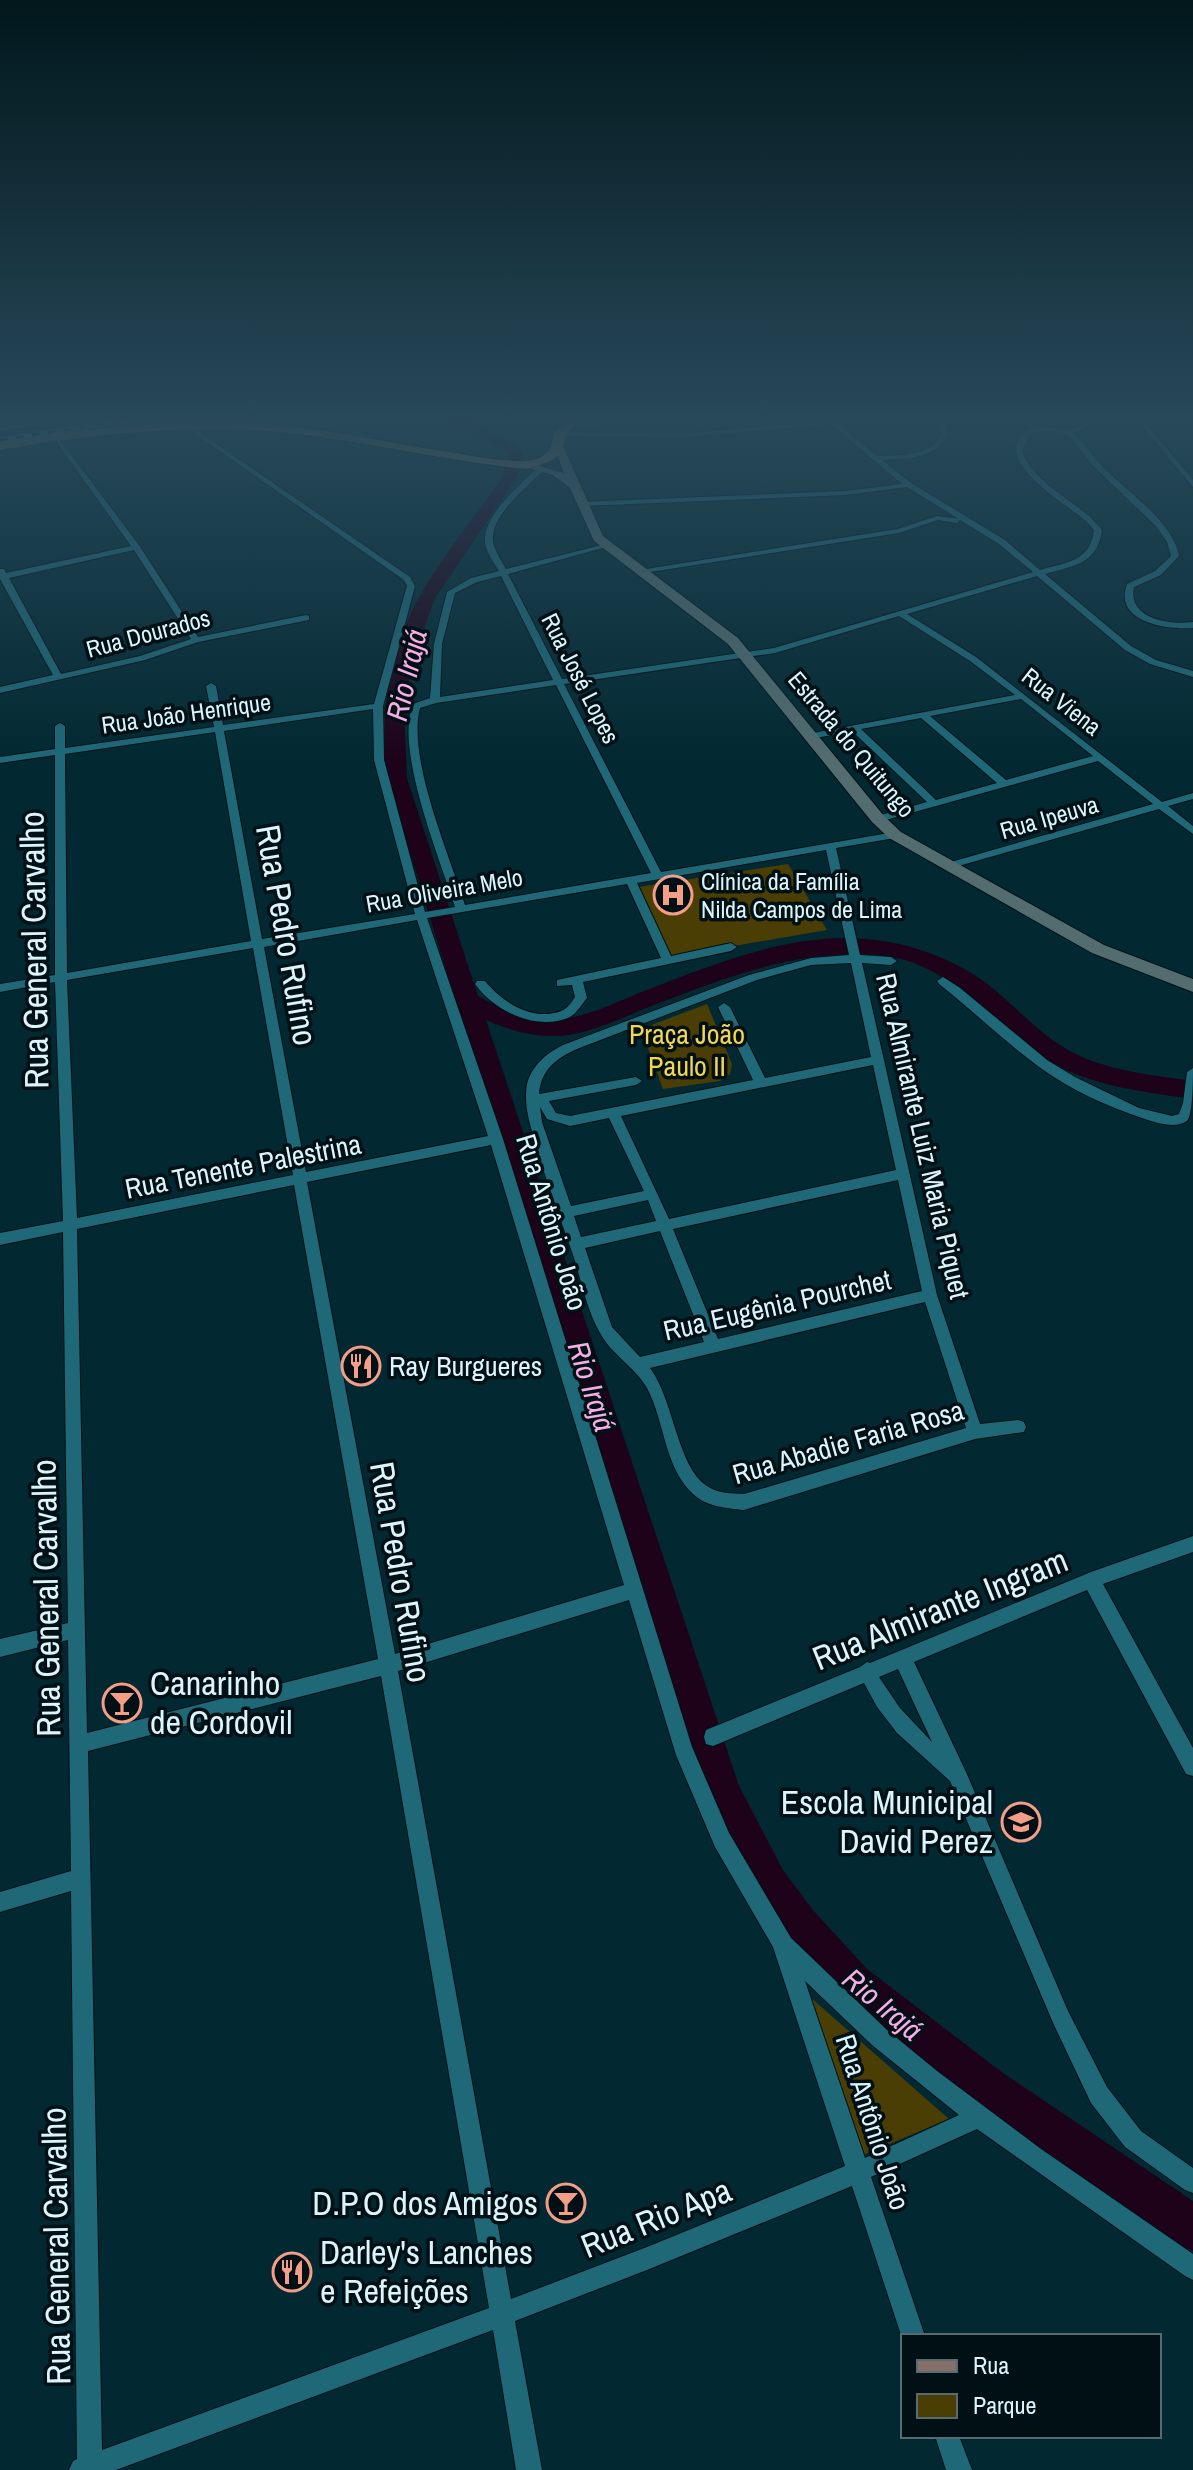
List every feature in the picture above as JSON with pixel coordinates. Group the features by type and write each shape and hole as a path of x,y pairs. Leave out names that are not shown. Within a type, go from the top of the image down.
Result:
{"main road":[{"name":"Estrada do Quitungo","path":"593,530 606,546 716,627 747,655 878,819 895,835 1098,949 1193,986"}],"street":[{"path":"124,530 196,640"},
{"name":"Rua Antônio João","path":"335,530 410,583 411,590 378,706 379,760 424,915 683,1748 705,1806 735,1866 782,1942 912,2334"},
{"name":"Rua José Lopes","path":"490,530 489,544 502,572 657,875"},
{"path":"640,572 901,530"},
{"path":"982,530 1002,542 1140,656 1169,669 1193,674"},
{"path":"457,909 417,766 411,724 413,710 418,705 789,646 1080,561 1090,554 1099,538 1096,530"},
{"path":"1163,530 1174,547 1175,556 1170,565 1130,586 1126,594 1128,601 1135,610 1162,625 1193,625"},
{"path":"435,700 438,644 448,597 465,584 502,572 606,546"},
{"path":"58,677 1,575 136,547"},
{"name":"Rua Viena","path":"900,613 973,659 1023,696 1193,831"},
{"name":"Rua Dourados","path":"0,690 142,658 196,640 306,618"},
{"name":"Rua Pedro Rufino","path":"211,686 388,1665 529,2470"},
{"path":"811,736 1023,696"},
{"name":"Rua João Henrique","path":"0,760 378,706"},
{"path":"924,716 1004,784"},
{"name":"Rua General Carvalho","path":"60,726 61,977 70,1224 79,1744 87,2469"},
{"path":"853,727 934,803"},
{"path":"878,819 1101,757"},
{"name":"Rua Ipeuva","path":"948,866 1193,796"},
{"name":"Rua Oliveira Melo","path":"0,988 895,835"},
{"name":"Rua Almirante Luiz Maria Piquet","path":"831,848 930,1295 975,1432"},
{"path":"630,880 667,959"},
{"path":"561,983 731,947"},
{"name":"Rua Antônio João","path":"695,1489 679,1461 650,1379 614,1343 605,1329 545,1157 536,1100 536,1075 544,1064 566,1050 701,997 784,969 855,948 891,961"},
{"path":"481,984 487,993 510,1008 548,1017 569,1013 579,1003 581,993 577,980"},
{"path":"943,981 1045,1065 1101,1096 1151,1117 1171,1122 1184,1118 1190,1109 1192,1076"},
{"path":"724,1007 760,1081"},
{"path":"536,1100 547,1112 570,1121 878,1060"},
{"path":"536,1100 636,1081"},
{"path":"614,1114 652,1194 713,1346"},
{"name":"Rua Tenente Palestrina","path":"0,1239 496,1139"},
{"path":"576,1244 902,1174"},
{"path":"565,1213 652,1194"},
{"name":"Rua Eugênia Pourchet","path":"636,1365 930,1295"},
{"name":"Rua Abadie Faria Rosa","path":"695,1489 710,1499 726,1503 744,1502 975,1432 1018,1427"},
{"name":"Rua Almirante Ingram","path":"713,1737 1091,1580 1193,1544"},
{"path":"1091,1580 1193,1767"},
{"path":"79,1744 388,1665 634,1590"},
{"path":"0,1648 75,1630"},
{"path":"902,1657 959,1779 1042,1976 1099,2095 1133,2139 1193,2182"},
{"path":"867,1671 877,1694 893,1715 918,1743 959,1779"},
{"path":"0,1902 80,1878"},
{"path":"782,1942 848,2011 895,2053 1193,2268"},
{"name":"Rua Rio Apa","path":"87,2469 501,2315 859,2174 980,2117"},
{"path":"948,2438 959,2470"}],"green space":[{"path":"788,864 827,930 670,957 639,887"},
{"name":"Praça João Paulo II","path":"707,1004 732,1064 730,1074 720,1081 663,1089 641,1029"},
{"path":"810,1997 949,2119 863,2155"}],"waterway":[{"name":"Rio Irajá","path":"473,530 427,598 403,663 394,709 397,778 651,1580 721,1790 737,1827 769,1884 799,1924 852,1984 988,2088 1193,2228"},
{"path":"468,1001 494,1014 531,1026 574,1026 718,972 768,957 817,947 867,946 915,955 963,978 1049,1050 1078,1065 1126,1079 1193,1090"}],"place":[{"name":"Clínica da Família Nilda Campos de Lima","path":"673,895"},
{"name":"Ray Burgueres","path":"361,1366"},
{"name":"Canarinho de Cordovil","path":"122,1703"},
{"name":"Escola Municipal David Perez","path":"1021,1822"},
{"name":"D.P.O dos Amigos","path":"566,2203"},
{"name":"Darley's Lanches e Refeições","path":"292,2272"}]}
